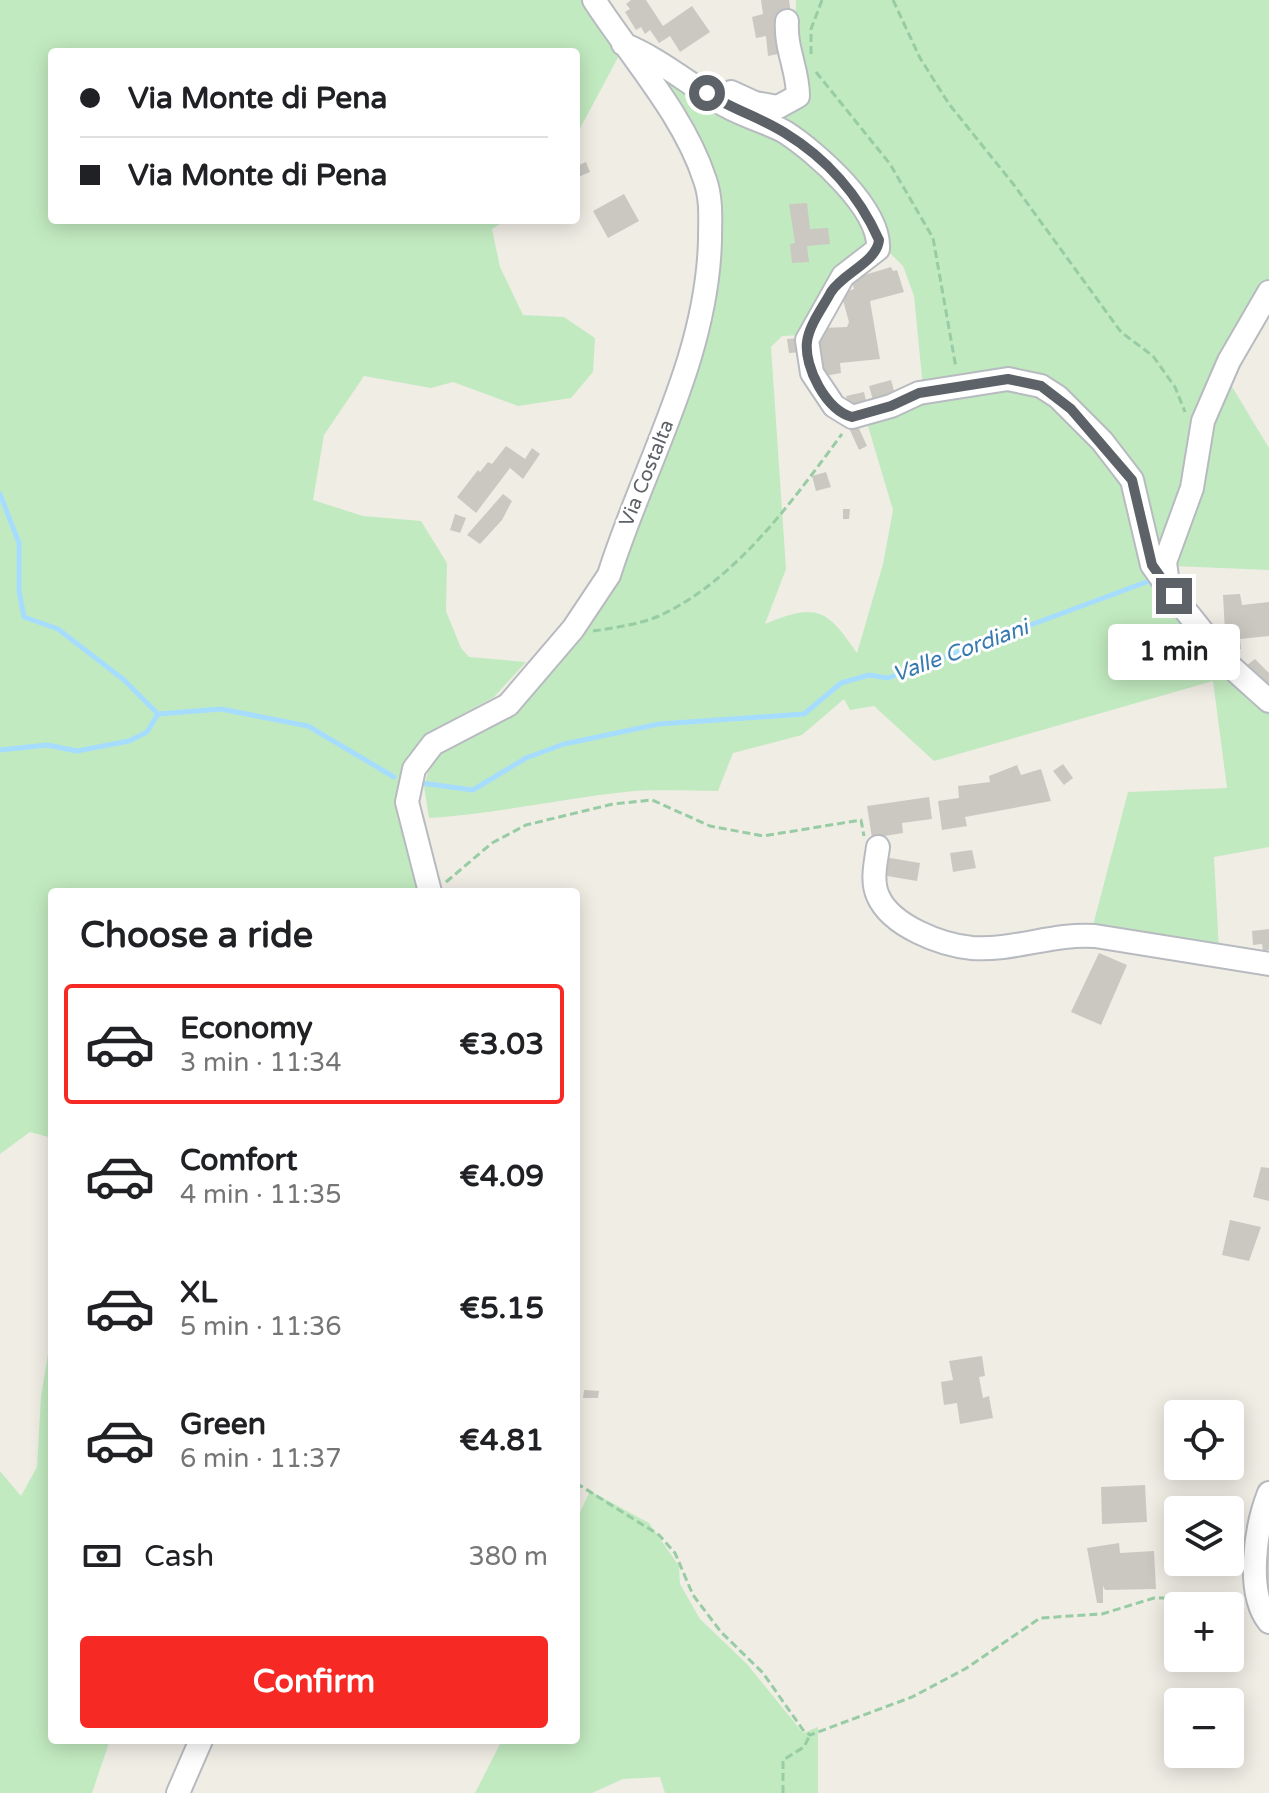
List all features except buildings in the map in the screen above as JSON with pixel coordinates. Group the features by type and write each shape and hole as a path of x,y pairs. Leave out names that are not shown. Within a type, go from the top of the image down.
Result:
{"street":[{"name":"Via Costalta","path":"436,888 407,802 414,769 433,744 508,705 573,629 609,575 699,334 709,255 711,210 706,181 673,116 594,0"},
{"path":"684,77 778,107 798,96 798,75 787,53 787,21"},
{"path":"623,44 648,54 729,108 783,131 825,162 854,196 875,231 878,249 843,276 807,340 812,373 834,406 852,417 891,406 919,393 1008,379 1041,386 1071,409 1132,480 1152,565 1230,666 1269,701"},
{"path":"1168,585 1165,562 1189,499 1203,421 1229,361 1269,292"},
{"path":"878,847 875,880 877,894 884,905 908,926 951,944 973,948 1074,935 1095,936 1269,964"},
{"path":"1269,1493 1259,1544 1256,1588 1260,1607 1269,1622"},
{"path":"178,1793 199,1744"}],"path":[{"path":"893,0 920,58 949,104 1014,185 1121,332 1153,356 1175,387 1190,423"},
{"path":"811,66 890,164 933,238 959,388"},
{"path":"573,629 587,632 657,617 691,598 726,569 787,507 852,417"},
{"path":"436,888 492,843 526,825 613,804 652,800 710,826 763,836 861,820 864,838 878,847"},
{"path":"580,1486 659,1535 675,1553 693,1595 721,1632 763,1673 803,1730 810,1735"},
{"path":"783,1793 783,1760 804,1747 810,1735 912,1697 965,1669 1040,1618 1102,1614 1154,1598 1164,1598"}],"green space":[{"path":"0,0 590,0 602,16 717,92 803,102 808,83 794,49 796,0 1269,0 1269,312 1231,385 1269,448 1269,570 1173,566 1186,602 1197,618 1269,688 1269,847 1214,857 1219,950 1091,933 1128,792 1227,788 1213,681 934,761 874,706 850,710 844,699 802,735 733,753 718,791 625,792 429,818 424,786 428,772 444,750 510,715 583,629 676,401 714,198 622,50 580,129 580,48 48,48 48,224 500,224 492,229 500,267 523,315 564,317 595,338 593,372 571,398 518,406 453,382 431,388 364,376 324,435 313,500 363,516 421,521 447,563 446,611 461,648 469,657 526,662 494,697 428,733 407,761 420,888 48,888 48,1137 30,1132 0,1154","holes":["876,239 903,266 914,296 924,398 867,423 893,510 883,564 857,653 837,627 819,614 797,613 765,624 786,569 771,347 782,336 804,335"]},
{"path":"48,1354 48,1744 109,1744 92,1793 0,1793 0,1471 21,1496 37,1467 41,1396"},
{"path":"590,1491 649,1523 679,1566 680,1584 700,1619 747,1664 803,1733 818,1727 818,1793 665,1793 660,1777 623,1779 592,1793 475,1793 500,1744 580,1744 580,1512"}],"waterway":[{"path":"0,494 19,543 19,591 24,617 58,629 124,680 158,714"},
{"name":"Valle Cordiani","path":"421,783 473,790 526,758 564,744 659,724 804,714 841,683 869,675 888,678 1149,581 1156,588"},
{"name":"Valle Cordiani","path":"1176,615 1202,648"},
{"name":"Valle Cordiani","path":"0,750 47,745 77,751 129,741 147,732 158,714 221,709 308,726 394,777"}],"route":[{"path":"707,93 729,108 783,131 825,162 845,184 879,240 875,254 843,276 832,291 807,340 812,373 834,406 843,415 852,417 891,406 919,393 1008,379 1041,386 1058,397 1102,441 1132,480 1139,499 1152,565 1174,596"}]}
